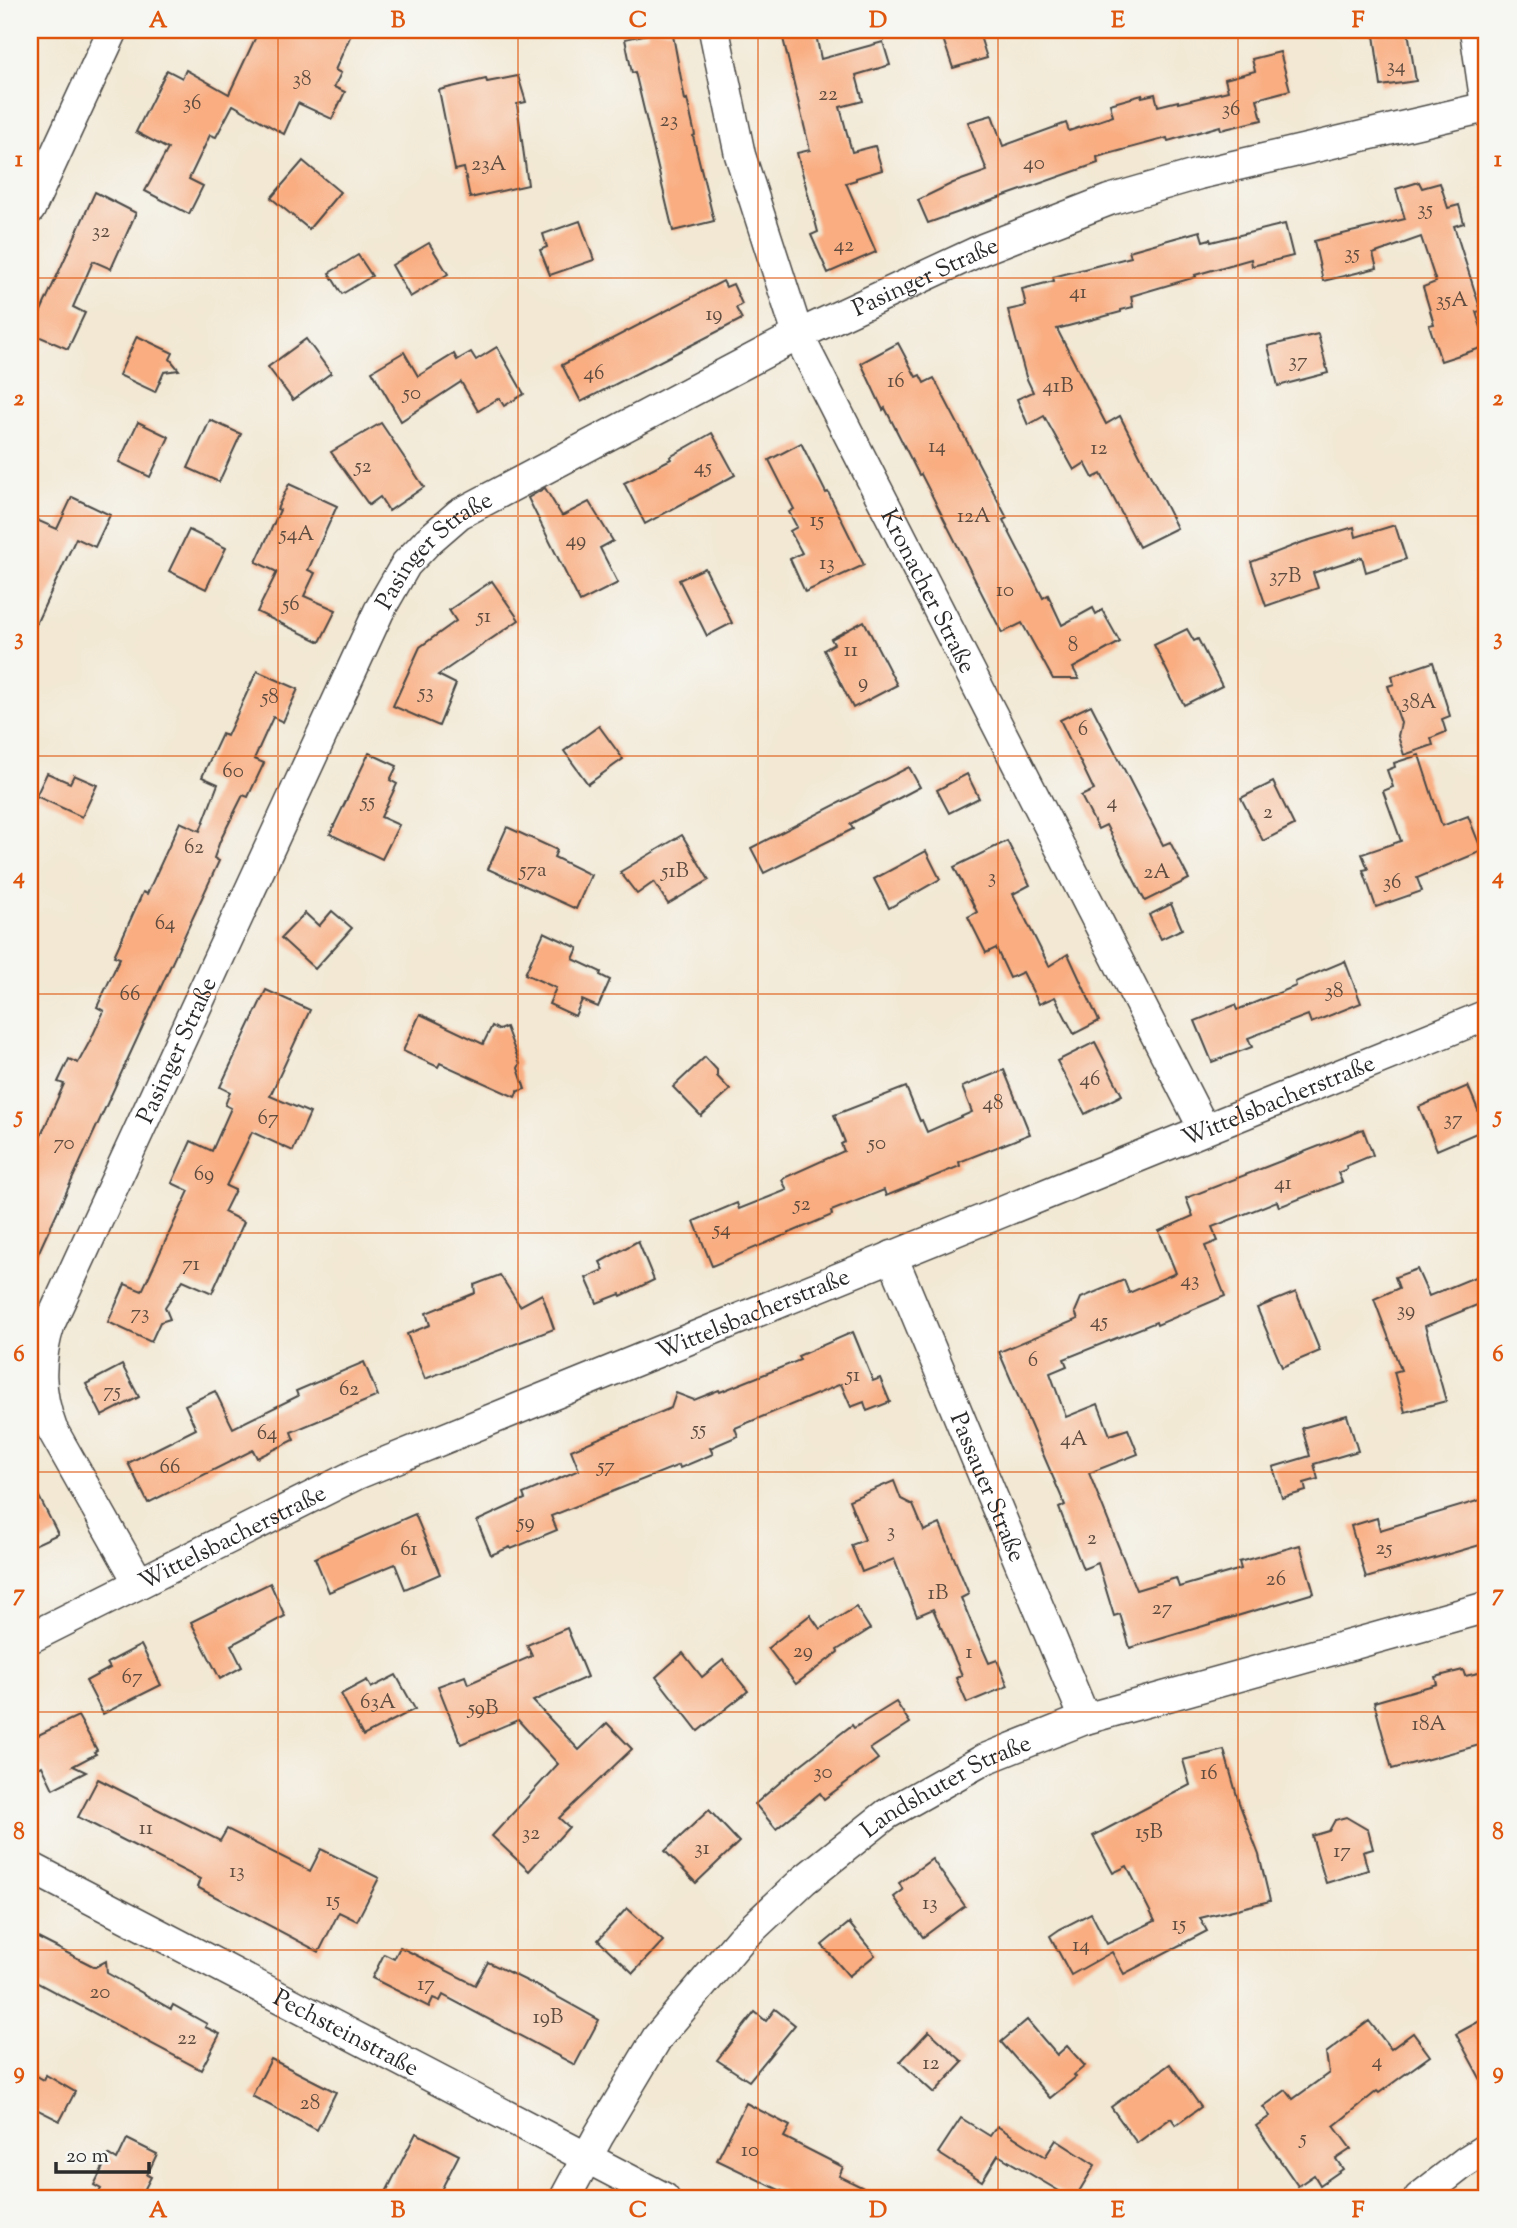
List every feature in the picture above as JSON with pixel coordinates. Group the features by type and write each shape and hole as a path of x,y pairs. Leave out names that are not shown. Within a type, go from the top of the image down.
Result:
{"street":[{"path":"30,209 113,30"},
{"name":"Kronacher Straße","path":"714,30 740,155 799,335 1204,1129"},
{"path":"1475,30 1487,109"},
{"name":"Pasinger Straße","path":"139,1583 52,1429 41,1394 40,1374 45,1339 271,839 379,611 406,564 459,514 799,335 983,249 1109,200 1199,174 1487,109"},
{"name":"Wittelsbacherstraße","path":"30,1638 357,1474 1487,1015"},
{"name":"Passauer Straße","path":"892,1255 1084,1719"},
{"name":"Landshuter Straße","path":"565,2198 657,2038 741,1939 804,1880 887,1814 985,1759 1084,1719 1487,1607"},
{"name":"Pechsteinstraße","path":"30,1867 664,2198"},
{"path":"1419,2198 1487,2148"}],"building":[{"path":"259,30 353,30 335,70 341,73 334,87 345,92 332,119 298,103 284,134 233,105 216,137 210,135 189,179 203,186 189,214 145,191 168,149 136,132 167,70 182,78 186,70 229,94"},
{"path":"647,30 672,30 685,100 687,99 695,135 693,136 714,221 673,231 625,39 648,34"},
{"path":"781,30 815,30 821,59 883,42 890,65 856,75 863,101 840,107 852,152 875,146 882,170 846,183 876,252 828,273 811,235 818,232 797,153 810,150"},
{"path":"940,30 978,30 987,58 953,68"},
{"path":"1408,31 1416,81 1381,86 1374,35"},
{"path":"1280,52 1290,90 1257,99 1262,120 1221,130 1220,126 1097,157 1098,163 928,223 918,200 953,183 987,171 968,122 992,115 1003,146 1066,123 1069,131 1113,116 1110,104 1142,95 1155,94 1158,106 1228,91 1225,79 1255,71 1252,59"},
{"path":"518,76 526,102 517,104 528,185 470,198 464,168 455,170 439,90 486,79 487,82"},
{"path":"303,161 340,192 309,229 271,198"},
{"path":"1419,182 1422,188 1440,183 1448,208 1459,205 1464,223 1454,226 1481,311 1476,312 1487,346 1441,361 1429,325 1434,324 1423,287 1436,282 1421,237 1373,254 1377,268 1323,281 1314,241 1405,219 1396,189"},
{"path":"95,192 136,213 111,269 93,261 73,307 85,313 68,349 31,333"},
{"path":"580,221 594,260 550,275 540,250 547,247 543,234"},
{"path":"1285,224 1293,256 1252,266 1251,259 1195,275 1196,277 1131,296 1133,307 1121,312 1057,329 1106,424 1120,416 1177,528 1139,547 1101,474 1093,478 1085,463 1074,470 1044,416 1028,425 1017,399 1033,392 1026,377 1008,310 1026,306 1022,289 1054,281 1053,277 1131,257 1129,251 1200,231 1203,241 1210,239 1211,242"},
{"path":"429,243 448,274 410,297 392,265"},
{"path":"358,255 372,276 342,294 329,273"},
{"path":"723,281 726,287 733,284 742,304 736,308 742,319 581,402 562,365"},
{"path":"1318,334 1328,373 1278,386 1268,346"},
{"path":"137,336 173,353 170,359 179,370 164,372 155,392 119,375"},
{"path":"306,339 331,373 293,400 268,367"},
{"path":"898,343 916,377 920,375 924,383 934,378 1007,518 1003,520 1043,598 1048,595 1062,625 1093,608 1096,614 1102,610 1120,642 1073,668 1079,679 1053,679 1022,623 1002,633 921,474 919,475 885,408 883,410 861,363"},
{"path":"497,347 524,394 504,406 499,398 478,411 461,382 401,421 372,371 404,352 418,376 454,354 457,360 471,352 476,360"},
{"path":"210,420 241,434 219,482 188,468"},
{"path":"138,422 169,437 150,477 119,462"},
{"path":"381,423 424,487 389,511 380,497 369,505 331,452"},
{"path":"712,433 735,475 645,524 624,483 671,459 670,457"},
{"path":"801,443 864,565 805,592 790,559 802,553 790,531 797,527 789,512 794,509 769,460"},
{"path":"289,484 337,506 308,570 315,573 304,596 336,610 320,642 257,612 277,572 256,562"},
{"path":"545,488 562,516 589,502 613,541 600,548 618,583 580,602 528,498"},
{"path":"72,497 110,515 95,547 76,538 30,637 30,517 57,529"},
{"path":"1395,525 1406,559 1366,572 1362,557 1313,573 1318,588 1266,606 1251,562 1303,542 1354,527 1356,537"},
{"path":"189,530 226,548 206,589 169,571"},
{"path":"705,568 732,623 707,636 679,580"},
{"path":"492,581 519,620 438,675 456,684 439,726 393,706 420,647 456,621 449,610"},
{"path":"864,621 897,685 853,708 824,650 834,644 831,639"},
{"path":"1187,629 1194,641 1198,639 1222,686 1184,705 1154,645"},
{"path":"1433,662 1450,716 1442,719 1446,732 1431,738 1433,745 1404,755 1398,736 1401,723 1388,686 1394,684 1392,676"},
{"path":"257,671 298,689 283,722 273,717 254,759 264,763 248,797 243,795 220,841 214,858 219,861 30,1271 30,1160 64,1084 58,1082 69,1059 78,1063 91,1039 104,1011 97,1007 120,958 114,956 143,892 147,894 180,822 200,831 218,784 202,777 222,734 227,736"},
{"path":"1091,705 1163,845 1170,842 1189,879 1145,901 1106,825 1098,829 1081,796 1094,790 1060,720"},
{"path":"599,726 623,759 588,784 564,751"},
{"path":"369,753 397,766 390,780 397,784 381,817 399,825 382,859 330,834"},
{"path":"1419,755 1442,826 1468,816 1482,851 1417,878 1422,891 1376,907 1363,870 1368,869 1362,854 1401,841 1383,791 1393,787 1387,770 1395,767 1394,763"},
{"path":"909,767 920,787 850,824 853,829 764,873 751,848"},
{"path":"47,773 70,783 74,775 97,785 82,817 36,796"},
{"path":"967,774 979,798 949,813 937,790"},
{"path":"1273,782 1294,825 1263,841 1241,798"},
{"path":"507,827 557,850 554,857 591,875 576,909 488,869"},
{"path":"682,835 709,880 668,904 654,882 637,894 620,872"},
{"path":"1007,841 1030,885 1013,894 1049,966 1068,954 1099,1021 1074,1034 1055,997 1039,1004 1023,972 1010,978 996,948 986,953 968,917 977,912 954,867"},
{"path":"926,851 940,879 889,908 874,879"},
{"path":"1171,904 1182,929 1161,939 1149,915"},
{"path":"332,911 352,928 315,969 281,938 305,913 319,926"},
{"path":"544,932 578,948 573,959 601,972 600,975 610,980 598,1007 582,1000 575,1016 549,1004 556,988 525,974"},
{"path":"1345,961 1361,1003 1311,1023 1308,1015 1248,1038 1252,1047 1212,1062 1195,1021 1235,1005 1237,1010 1296,986 1295,982"},
{"path":"266,990 310,1010 270,1096 310,1113 293,1151 252,1132 226,1186 235,1190 224,1212 244,1222 212,1293 183,1280 165,1307 170,1319 160,1322 151,1342 108,1322 125,1284 142,1291 189,1191 172,1183 191,1141 212,1151 231,1108 225,1105 230,1092 220,1087"},
{"path":"420,1014 483,1044 492,1026 499,1030 506,1027 520,1064 518,1068 525,1089 518,1091 515,1097 440,1063 438,1067 403,1051"},
{"path":"1095,1042 1122,1095 1085,1114 1057,1061"},
{"path":"705,1057 730,1090 701,1116 673,1087"},
{"path":"1004,1070 1030,1134 959,1162 960,1166 886,1196 884,1190 831,1211 832,1215 712,1266 694,1221 737,1203 739,1209 787,1190 782,1180 786,1177 844,1151 841,1144 845,1142 834,1115 906,1087 927,1132 972,1112 962,1087"},
{"path":"1468,1086 1486,1129 1437,1150 1419,1107"},
{"path":"1363,1129 1373,1155 1346,1166 1347,1169 1338,1173 1342,1182 1279,1207 1277,1201 1212,1227 1218,1241 1205,1246 1225,1296 1157,1325 1156,1322 1064,1359 1067,1366 1050,1373 1066,1417 1098,1404 1110,1435 1128,1429 1138,1454 1089,1473 1136,1590 1176,1578 1179,1587 1241,1569 1239,1562 1300,1545 1314,1593 1130,1648 1120,1614 1114,1616 1098,1563 1083,1569 1059,1508 1065,1505 999,1352 1078,1319 1075,1312 1081,1298 1124,1280 1129,1293 1176,1273 1159,1231 1193,1216 1186,1198"},
{"path":"638,1241 654,1280 621,1296 620,1294 597,1303 586,1278 604,1270 600,1262"},
{"path":"1417,1269 1429,1296 1487,1272 1487,1301 1425,1326 1446,1401 1405,1412 1394,1372 1401,1370 1374,1299 1399,1288 1395,1277"},
{"path":"500,1275 520,1306 542,1294 554,1329 425,1379 407,1334 430,1325 426,1313 475,1293 474,1285"},
{"path":"1296,1292 1320,1351 1282,1367 1257,1308"},
{"path":"853,1332 873,1381 880,1378 890,1402 867,1411 864,1402 851,1407 841,1384 735,1428 738,1436 710,1448 713,1454 551,1516 557,1530 491,1555 477,1521 525,1499 523,1494 579,1470 571,1450 671,1408 676,1393 694,1400 719,1390 720,1392 800,1360 798,1356"},
{"path":"364,1362 378,1396 291,1432 294,1440 257,1458 253,1450 148,1503 128,1463 196,1429 185,1405 215,1391 233,1428 298,1396 296,1391"},
{"path":"122,1365 139,1397 102,1416 86,1384"},
{"path":"1347,1415 1358,1451 1314,1464 1318,1479 1304,1483 1306,1491 1282,1498 1273,1467 1310,1456 1302,1428"},
{"path":"30,1479 58,1534 30,1547"},
{"path":"894,1481 901,1499 913,1505 924,1531 940,1524 969,1594 961,1598 974,1629 989,1663 997,1660 1008,1686 967,1703 956,1678 962,1675 933,1609 917,1616 894,1559 862,1572 851,1545 865,1540 849,1500"},
{"path":"1487,1498 1487,1543 1366,1578 1351,1526 1377,1518 1380,1530"},
{"path":"415,1514 440,1574 405,1589 395,1564 329,1592 315,1558"},
{"path":"270,1583 285,1616 231,1645 242,1667 220,1679 191,1622"},
{"path":"856,1607 870,1629 837,1650 838,1652 796,1684 768,1648 810,1615 820,1629"},
{"path":"567,1628 587,1677 533,1701 579,1750 607,1723 632,1749 559,1818 569,1827 529,1871 492,1836 558,1764 518,1720 461,1744 438,1686 465,1676 468,1684 532,1656 527,1645"},
{"path":"141,1645 161,1685 103,1714 86,1681 110,1668 107,1663"},
{"path":"683,1653 702,1677 723,1660 748,1691 698,1731 656,1677"},
{"path":"1463,1670 1465,1676 1487,1671 1487,1743 1392,1769 1374,1702 1437,1684 1435,1677"},
{"path":"396,1675 415,1709 363,1736 341,1694 367,1680 371,1688"},
{"path":"896,1702 910,1723 870,1749 878,1759 824,1799 820,1793 776,1829 755,1804 852,1725 854,1728"},
{"path":"78,1716 97,1750 94,1752 96,1754 73,1766 86,1772 53,1789 42,1766 30,1772 30,1739"},
{"path":"1224,1750 1239,1803 1259,1855 1270,1901 1200,1918 1207,1931 1124,1974 1112,1952 1071,1975 1050,1936 1060,1929 1091,1913 1107,1944 1155,1921 1127,1866 1113,1873 1093,1836 1190,1785 1183,1760"},
{"path":"98,1779 220,1841 227,1829 310,1871 321,1849 379,1878 357,1921 339,1912 319,1952 197,1887 200,1879 78,1817"},
{"path":"709,1810 739,1842 696,1883 665,1851"},
{"path":"1346,1817 1368,1830 1373,1849 1363,1852 1368,1870 1326,1883 1312,1836 1329,1831 1335,1820"},
{"path":"932,1859 965,1906 923,1937 894,1897 903,1890 899,1883"},
{"path":"627,1908 663,1941 633,1973 598,1940"},
{"path":"849,1923 875,1955 849,1976 822,1945"},
{"path":"30,1934 95,1967 106,1961 107,1973 171,2009 173,2005 220,2034 201,2070 30,1979"},
{"path":"400,1947 475,1985 488,1962 599,2020 575,2065 443,1995 440,2001 433,1998 429,2007 372,1978 384,1954 394,1959"},
{"path":"775,2009 795,2025 749,2081 717,2060 755,2012 766,2021"},
{"path":"1487,2017 1487,2091 1456,2034"},
{"path":"1027,2020 1057,2055 1067,2046 1085,2066 1050,2098 1001,2042"},
{"path":"1369,2021 1391,2049 1413,2033 1430,2056 1379,2093 1377,2091 1334,2126 1351,2149 1336,2159 1343,2169 1320,2185 1314,2175 1298,2186 1256,2126 1270,2116 1263,2107 1286,2090 1293,2099 1329,2073 1326,2053"},
{"path":"929,2031 963,2062 934,2093 900,2062"},
{"path":"271,2059 336,2092 317,2130 252,2096"},
{"path":"1170,2064 1201,2107 1176,2125 1171,2118 1137,2143 1111,2107"},
{"path":"30,2072 44,2080 46,2075 75,2092 60,2121 30,2106"},
{"path":"746,2103 790,2126 784,2137 843,2167 839,2176 884,2198 796,2198 717,2160"},
{"path":"961,2118 990,2136 997,2126 1045,2157 1056,2140 1095,2165 1075,2198 998,2155 982,2181 938,2153"},
{"path":"416,2133 459,2155 437,2198 383,2198"},
{"path":"127,2139 157,2154 147,2175 151,2177 140,2198 96,2198 101,2189 94,2185 109,2155 117,2160"}]}
